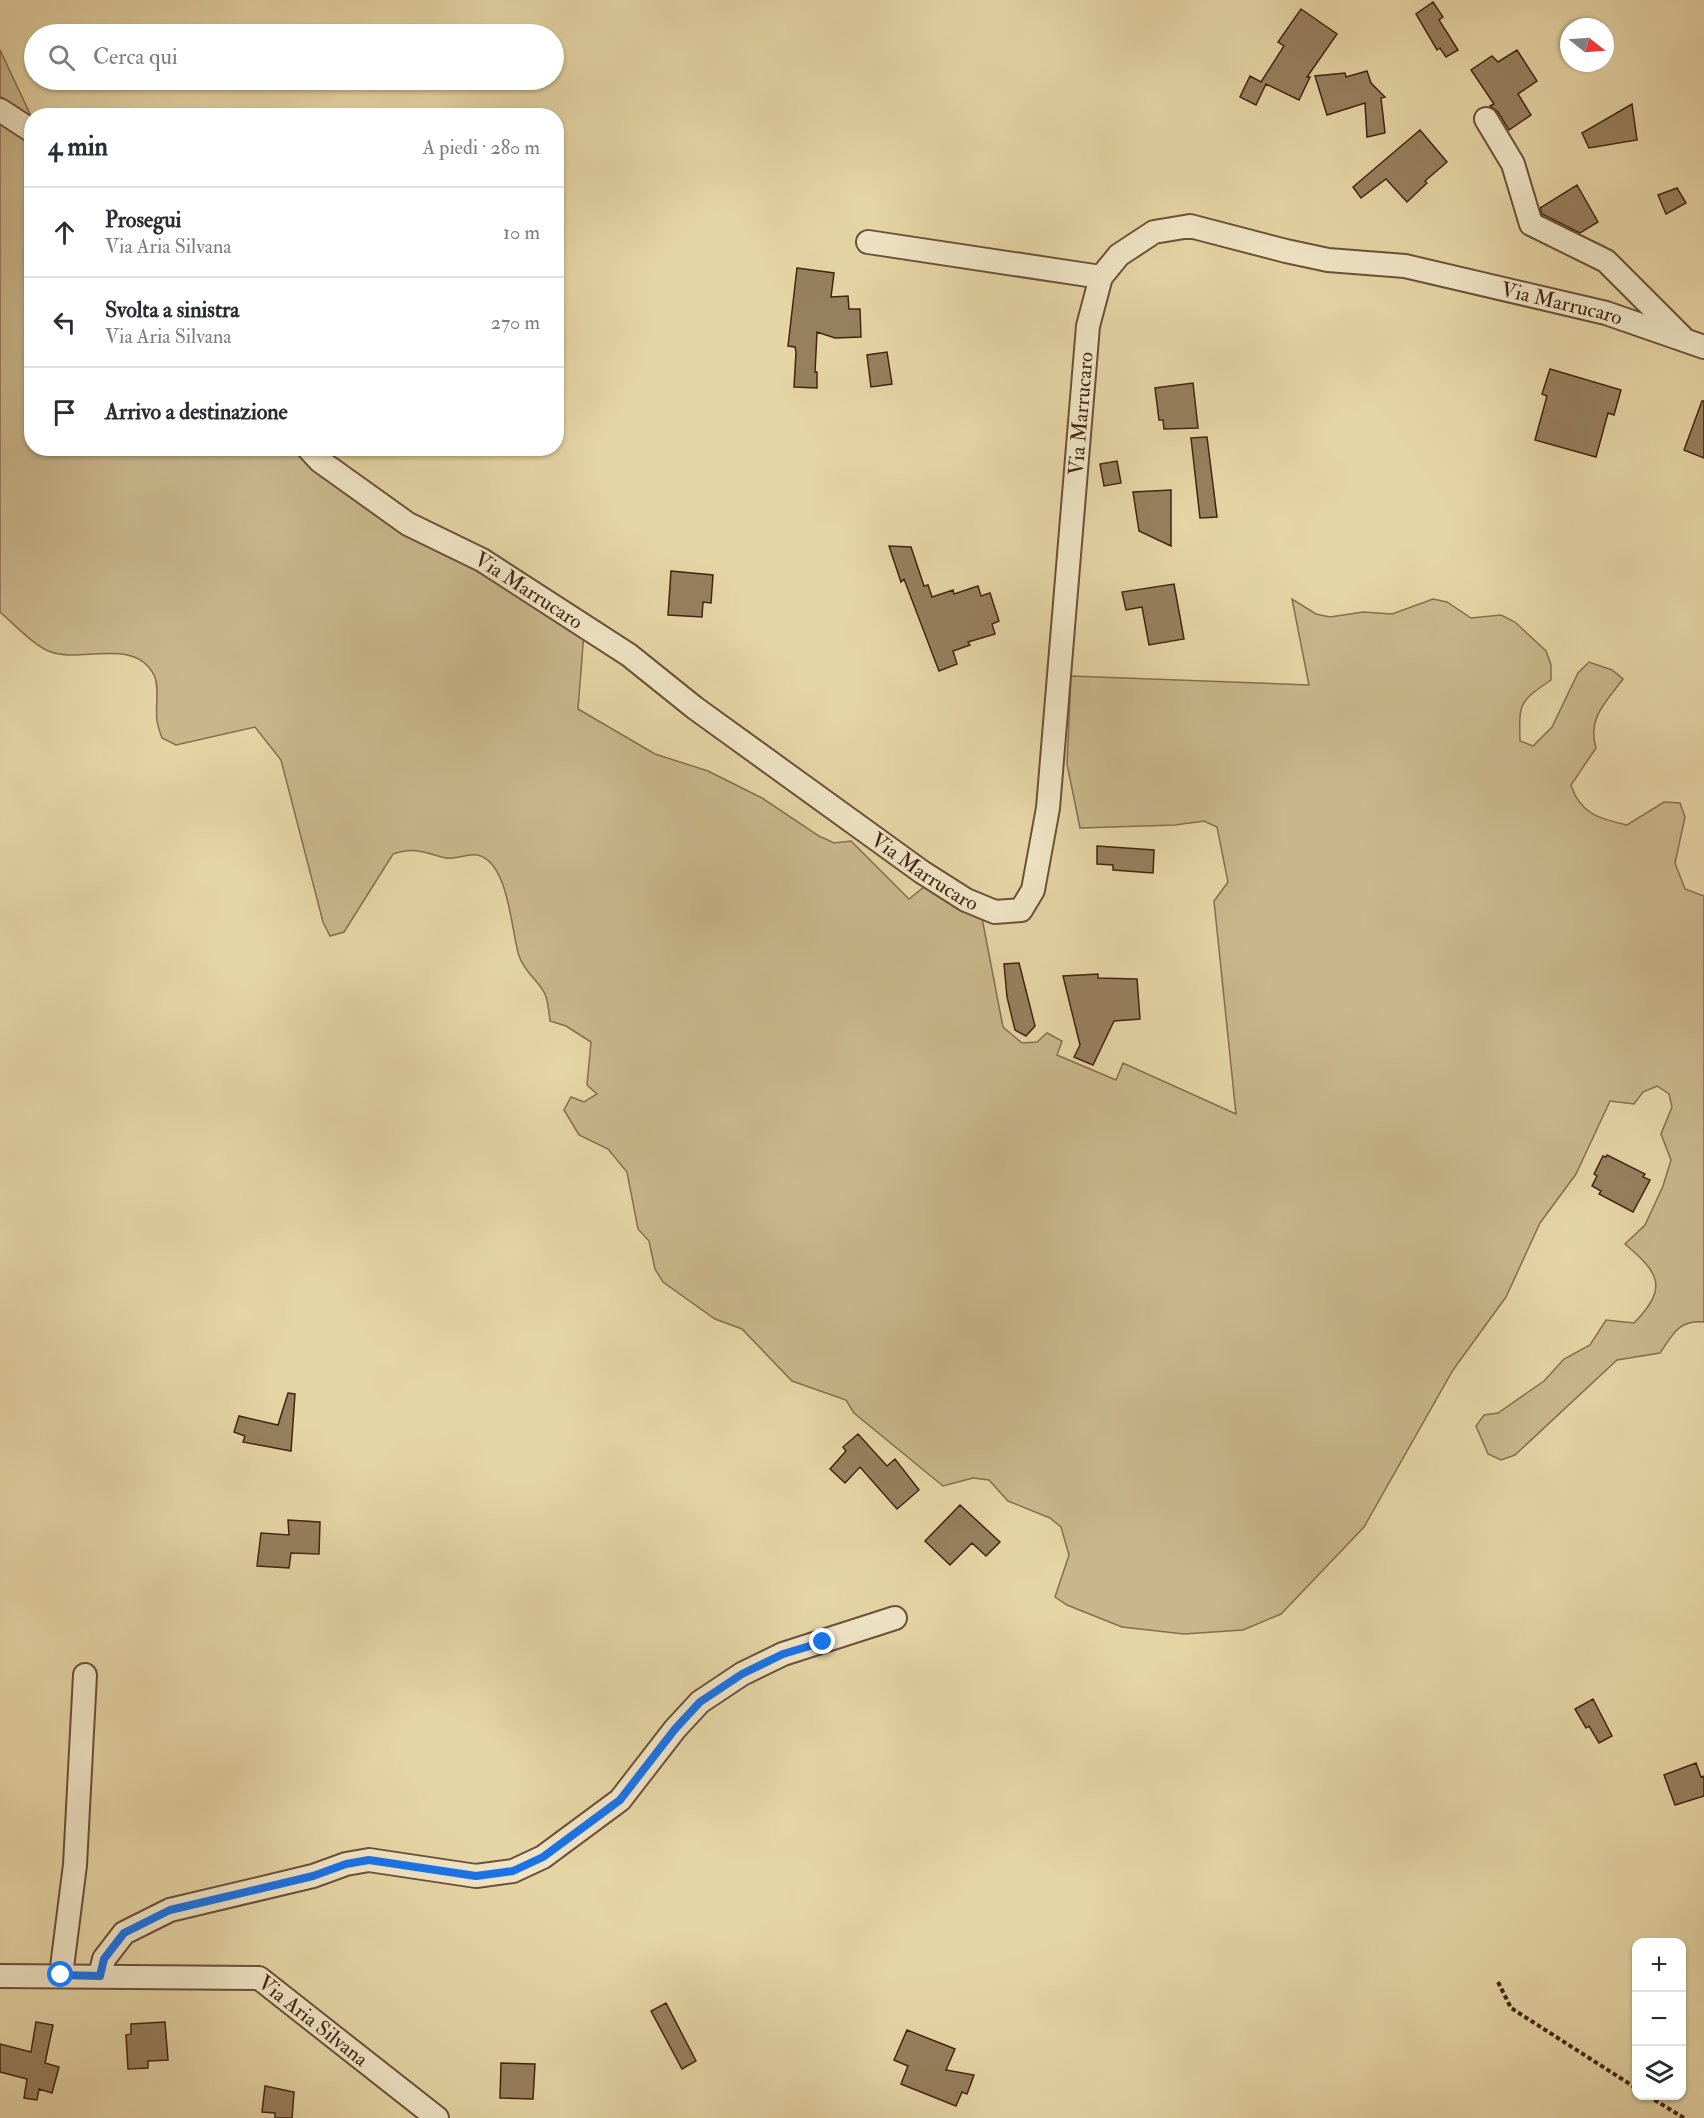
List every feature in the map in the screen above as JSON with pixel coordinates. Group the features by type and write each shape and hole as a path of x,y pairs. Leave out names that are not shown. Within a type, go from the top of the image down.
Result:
{"street":[{"path":"0,110 24,126"},
{"name":"Via Marrucaro","path":"1486,119 1513,164 1531,224 1606,261 1694,343"},
{"name":"Via Marrucaro","path":"315,456 408,524 482,560 629,655 695,708 922,872 966,900 995,912 1022,910 1033,890 1048,808 1088,326 1101,277 1119,255 1154,232 1190,226 1329,260 1416,269 1606,313 1694,343"},
{"path":"868,242 1101,277"},
{"path":"100,1976 104,1959 124,1933 170,1910 313,1876 346,1864 369,1860 476,1876 513,1871 543,1857 620,1800 675,1729 700,1702 742,1674 783,1654 895,1618"},
{"path":"61,1975 75,1865 85,1675"},
{"name":"Via Aria Silvana","path":"0,1976 258,1978 437,2118"}],"path":[{"path":"1498,1982 1511,2008 1632,2085"},
{"path":"1655,2100 1684,2118"}],"shaded area":[{"path":"0,50 27,108 24,108 24,114 0,96"},
{"path":"0,119 24,136 24,456 300,456 388,516 584,632 578,709 655,754 708,771 762,798 819,836 834,843 851,841 909,899 929,883 982,918 1003,1027 1022,1043 1037,1042 1047,1033 1062,1041 1057,1055 1116,1080 1123,1063 1236,1114 1214,901 1228,882 1217,827 1204,821 1175,825 1080,828 1067,764 1071,676 1309,685 1292,599 1316,614 1330,617 1363,612 1392,614 1433,599 1447,602 1471,618 1501,615 1515,622 1546,651 1551,665 1551,680 1533,693 1523,704 1520,718 1520,741 1533,746 1552,727 1578,673 1589,662 1612,670 1623,679 1596,719 1594,737 1596,748 1571,785 1575,795 1592,814 1627,825 1664,802 1680,803 1685,817 1675,863 1685,889 1704,896 1704,1322 1688,1323 1682,1326 1673,1334 1660,1353 1617,1360 1515,1455 1501,1460 1488,1454 1476,1426 1484,1415 1498,1413 1544,1381 1564,1359 1590,1345 1606,1320 1634,1323 1652,1300 1655,1281 1652,1272 1625,1244 1645,1225 1663,1186 1671,1160 1661,1134 1672,1107 1669,1094 1657,1086 1643,1092 1634,1104 1610,1101 1576,1174 1540,1223 1506,1297 1453,1370 1364,1527 1281,1614 1243,1630 1184,1634 1122,1627 1067,1605 1055,1597 1069,1555 1061,1527 1050,1518 1008,1501 989,1480 973,1478 943,1486 854,1413 846,1400 792,1381 742,1329 715,1319 663,1282 655,1269 649,1241 638,1229 627,1172 608,1149 579,1135 564,1110 571,1097 584,1102 597,1094 587,1085 591,1042 566,1026 550,1021 545,994 519,956 507,898 496,870 488,860 477,855 446,858 413,850 393,854 344,932 330,936 323,922 281,760 255,727 176,745 161,736 157,721 156,680 145,664 134,657 121,654 63,655 51,652 31,640 0,612"}],"building":[{"path":"1433,2 1443,17 1439,20 1458,50 1446,57 1440,48 1437,50 1416,14"},
{"path":"1301,9 1337,34 1307,77 1310,77 1299,100 1266,84 1256,105 1240,97 1250,76 1261,82 1284,46 1278,42"},
{"path":"1517,50 1537,81 1518,94 1531,115 1509,130 1498,112 1490,106 1494,104 1471,70 1492,56 1498,62"},
{"path":"1367,71 1371,83 1385,97 1381,98 1385,133 1367,137 1365,103 1327,115 1315,76 1345,73 1346,77"},
{"path":"1632,104 1637,140 1589,148 1582,133"},
{"path":"1420,130 1447,162 1425,181 1427,183 1407,202 1386,179 1361,198 1353,187"},
{"path":"1577,185 1598,222 1580,233 1542,214 1540,208"},
{"path":"1677,188 1686,203 1666,214 1658,195"},
{"path":"797,268 834,273 831,297 848,296 849,309 860,309 861,337 835,338 817,332 815,372 817,372 817,388 794,387 796,352 795,347 788,346"},
{"path":"887,352 892,384 871,387 867,355"},
{"path":"1550,369 1621,390 1614,415 1608,413 1596,457 1535,440 1547,396 1542,394"},
{"path":"1193,383 1198,428 1164,429 1163,420 1159,420 1155,388"},
{"path":"1702,401 1704,401 1704,458 1684,450"},
{"path":"1207,437 1217,517 1200,518 1191,438"},
{"path":"1117,461 1121,483 1104,486 1100,464"},
{"path":"1171,490 1171,546 1139,531 1133,492"},
{"path":"889,546 911,547 924,586 928,585 932,597 953,590 954,594 978,586 981,596 990,593 999,621 992,624 995,634 968,642 970,645 953,651 957,664 939,671 904,579 901,582"},
{"path":"671,571 713,575 711,603 703,602 702,617 668,615"},
{"path":"1174,584 1184,639 1149,645 1142,607 1126,610 1122,592"},
{"path":"1097,846 1154,850 1153,873 1113,870 1113,865 1097,864"},
{"path":"1019,963 1035,1026 1026,1036 1015,1030 1007,997 1004,964"},
{"path":"1098,974 1098,978 1137,979 1140,1019 1114,1021 1093,1065 1074,1057 1080,1045 1063,976"},
{"path":"1607,1155 1645,1174 1643,1177 1650,1180 1633,1212 1599,1194 1601,1191 1592,1186 1597,1176 1594,1174 1603,1156"},
{"path":"288,1393 295,1394 291,1451 243,1442 245,1436 234,1432 239,1416 278,1425"},
{"path":"858,1434 887,1466 895,1459 919,1490 897,1509 860,1467 845,1483 830,1469 846,1451 843,1447"},
{"path":"960,1505 1000,1542 986,1556 972,1543 950,1565 925,1541"},
{"path":"288,1520 320,1522 319,1554 291,1553 289,1568 257,1566 261,1533 289,1535"},
{"path":"1593,1699 1612,1736 1599,1743 1589,1726 1586,1728 1575,1709"},
{"path":"1696,1763 1701,1777 1704,1776 1704,1796 1675,1805 1664,1775"},
{"path":"666,2003 696,2061 682,2069 651,2011"},
{"path":"36,2022 53,2025 45,2063 59,2067 52,2093 39,2089 37,2100 24,2098 27,2079 0,2072 0,2044 31,2052"},
{"path":"165,2022 168,2060 148,2061 148,2068 128,2069 126,2035 131,2034 131,2024"},
{"path":"907,2030 955,2049 946,2070 974,2075 967,2094 962,2092 956,2106 901,2084 908,2066 894,2060"},
{"path":"501,2063 535,2064 533,2099 500,2098"},
{"path":"265,2086 294,2092 292,2118 275,2118 275,2113 262,2112"}],"route":[{"path":"61,1975 100,1976 104,1959 124,1933 170,1910 313,1876 346,1864 369,1860 476,1876 513,1871 543,1857 620,1800 675,1729 700,1702 742,1674 783,1654 823,1642"}]}
